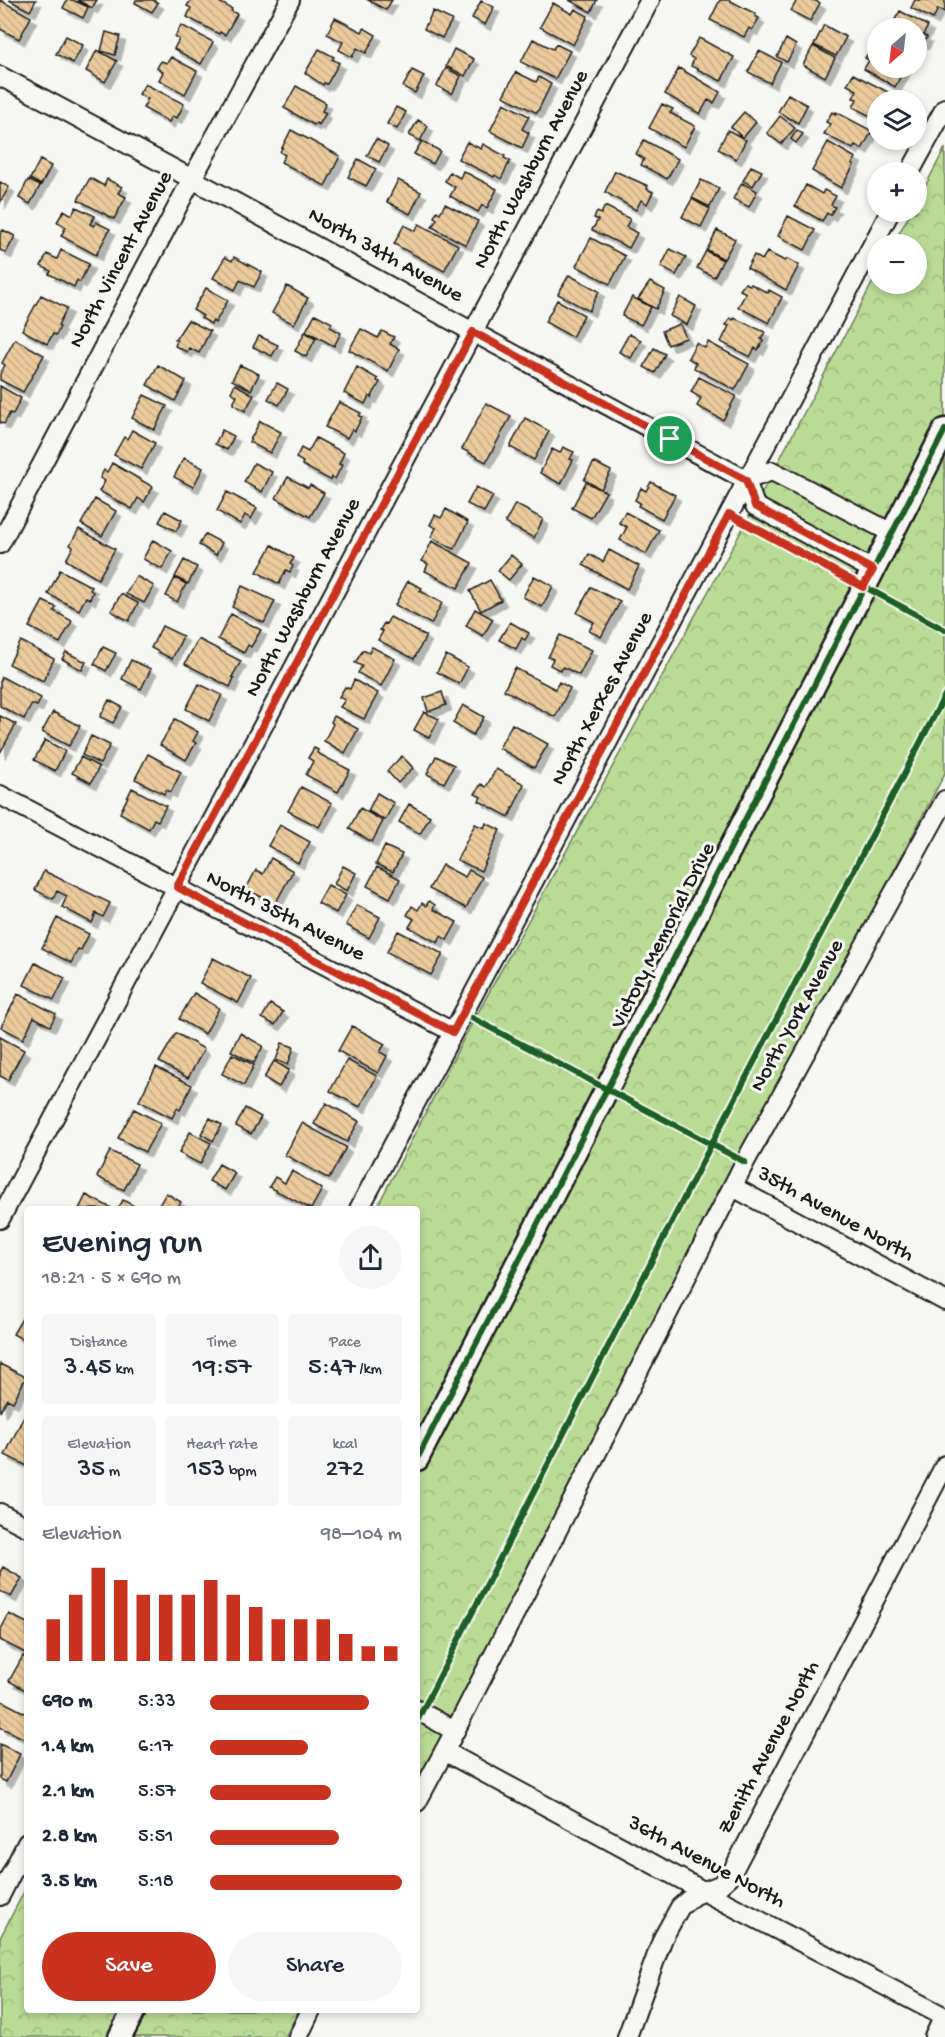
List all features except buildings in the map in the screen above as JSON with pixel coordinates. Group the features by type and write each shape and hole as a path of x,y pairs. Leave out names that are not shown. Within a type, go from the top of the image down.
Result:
{"street":[{"name":"North Vincent Avenue","path":"0,544 192,179 290,0"},
{"name":"North Washburn Avenue","path":"0,1219 650,0"},
{"name":"North 34th Avenue","path":"0,76 210,187 746,480"},
{"path":"915,162 945,108"},
{"name":"North Xerxes Avenue","path":"360,1206 885,222"},
{"name":"Victory Memorial Drive","path":"420,1453 945,430"},
{"path":"873,570 755,506 746,480 772,471 892,533"},
{"name":"North 35th Avenue","path":"0,795 453,1032"},
{"name":"North York Avenue","path":"420,1788 424,1769 444,1751 455,1731 745,1162 945,800"},
{"name":"35th Avenue North","path":"733,1187 945,1301"},
{"name":"Zenith Avenue North","path":"627,2037 663,1938 680,1907 694,1895 720,1885 730,1876 945,1465"},
{"path":"0,1513 24,1525"},
{"path":"420,1712 455,1731"},
{"name":"36th Avenue North","path":"444,1751 705,1892 944,2016"},
{"path":"0,1896 24,1849"},
{"path":"120,2037 132,2013"},
{"path":"298,2037 310,2013"},
{"path":"934,2037 944,2016"}],"green space":[{"path":"945,148 945,773 420,1778 420,1206 378,1206 463,1040 755,506 867,293 927,294 927,234 899,234 905,222 927,222 927,183"},
{"path":"24,1892 24,2013 297,2013 285,2037 0,2037 0,1938"}],"cycle path":[{"path":"420,1453 945,430"},
{"path":"729,514 945,630"},
{"path":"420,1715 711,1145 945,695"},
{"path":"472,1018 745,1162"}],"route":[{"path":"473,332 670,439 746,480 755,506 873,570 863,587 729,514 453,1032 177,887 473,332"}]}
